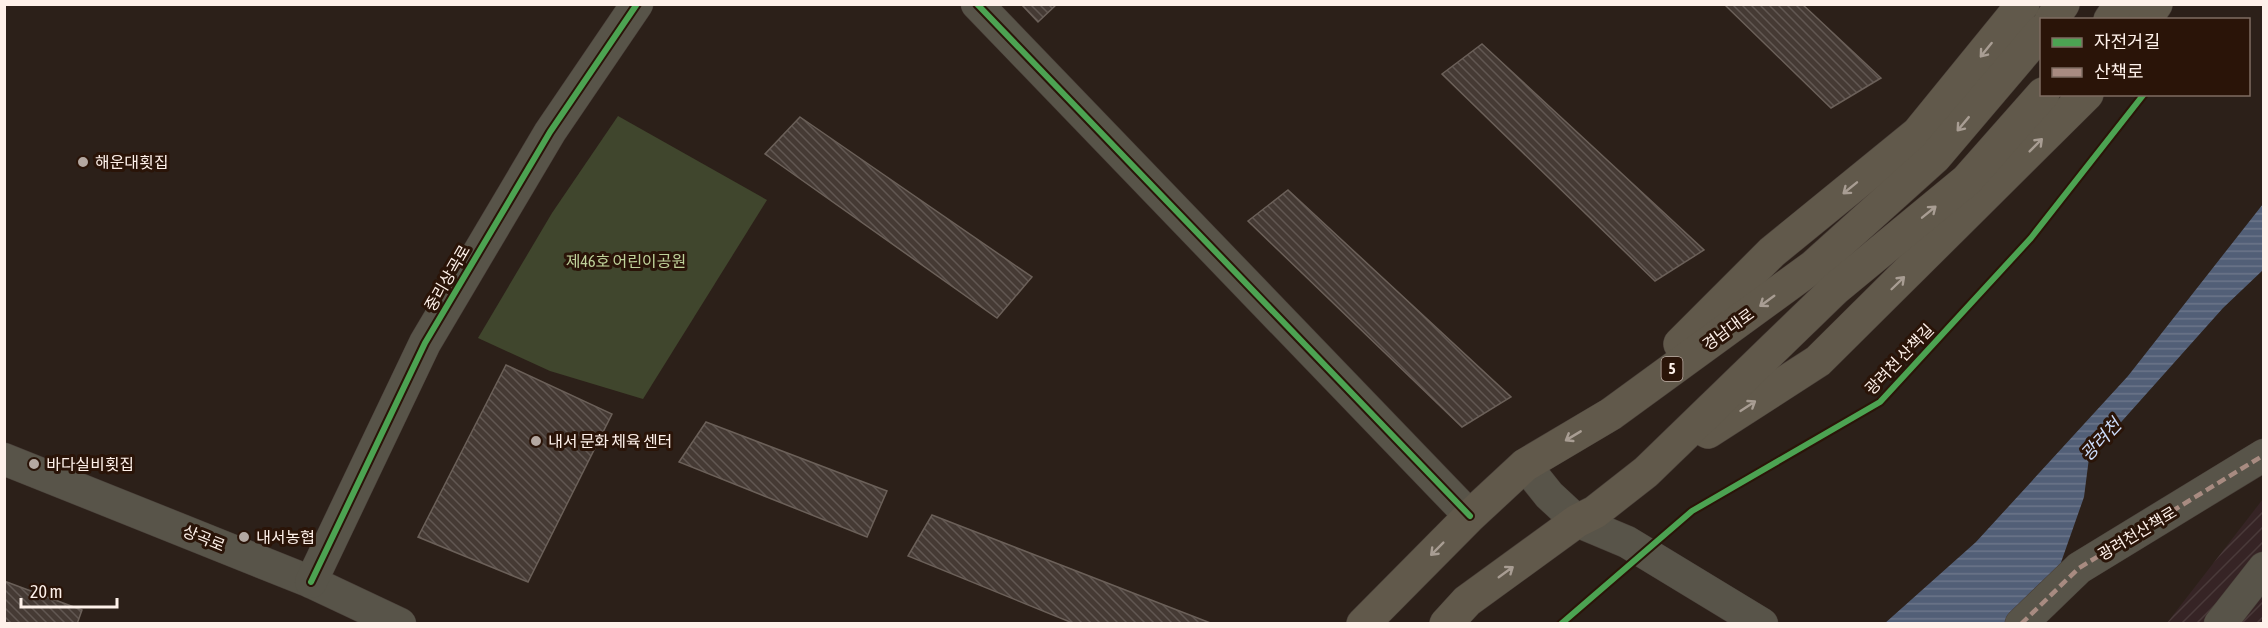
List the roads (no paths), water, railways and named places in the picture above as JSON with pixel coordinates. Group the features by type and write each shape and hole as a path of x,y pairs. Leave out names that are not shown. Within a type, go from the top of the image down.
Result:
{"highway":[{"path":"1611,414 1772,252 1918,134 2023,4"},
{"path":"2053,18 2064,4"},
{"path":"2111,18 2121,4"},
{"path":"2146,18 2156,4"},
{"name":"경남대로","path":"1446,624 1467,601 1577,521 1594,512 1646,472 1935,158 2040,33"},
{"name":"경남대로","path":"1363,624 1470,516 1525,465 1611,414 1825,278 1967,180 2041,96"},
{"path":"1646,472 1818,361 2084,96"}],"street":[{"name":"중리상곡로","path":"311,582 425,343 544,142 637,4"},
{"path":"977,4 1470,516"},
{"name":"광려천산책로","path":"2022,624 2079,568 2264,455"},
{"name":"상곡로","path":"4,459 311,582 400,624"},
{"path":"1525,465 1549,495 1577,521 1627,542 1762,624"},
{"path":"2220,624 2264,568"}],"water":[{"name":"광려천","path":"2263,204 2263,270 2223,308 2089,458 2084,497 2058,571 2011,623 1884,624 1976,542 2128,376"}],"place":[{"name":"해운대횟집","path":"83,162"},
{"name":"내서 문화 체육 센터","path":"536,441"},
{"name":"바다실비횟집","path":"34,464"},
{"name":"내서농협","path":"244,537"}],"park label":[{"name":"제46호 어린이공원","path":"626,261"}]}
